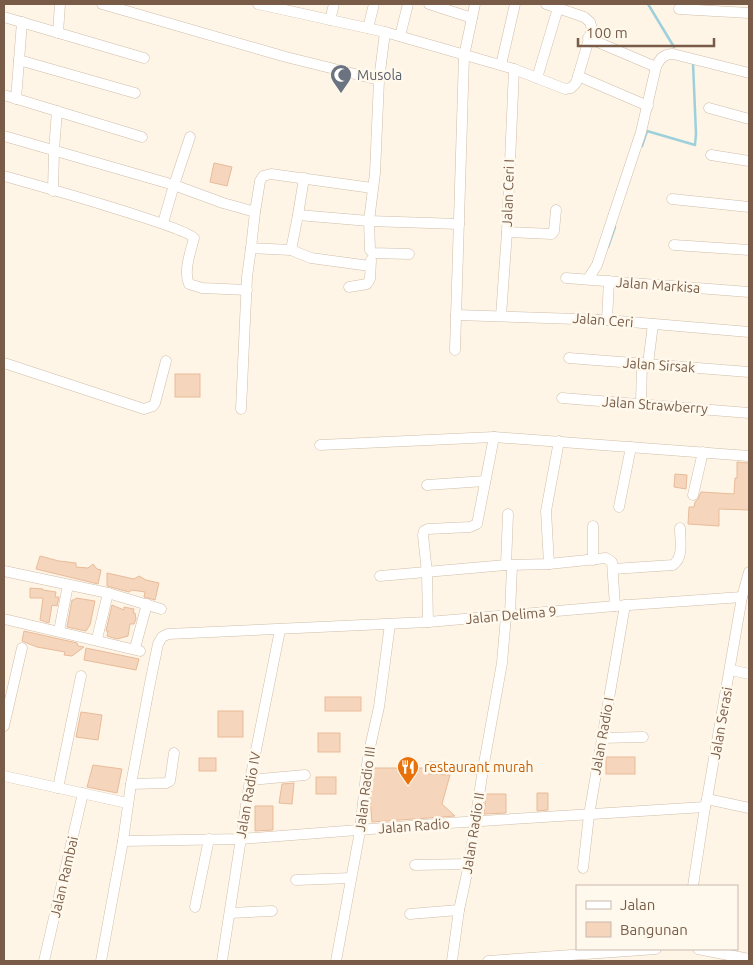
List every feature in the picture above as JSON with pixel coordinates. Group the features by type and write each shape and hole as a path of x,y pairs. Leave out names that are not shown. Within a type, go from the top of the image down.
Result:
{"street":[{"path":"58,33 60,4"},
{"path":"102,4 286,57 379,80"},
{"path":"258,4 293,8 330,20 400,36 514,69 565,89 572,88 576,83 592,29 590,22 584,17 546,4"},
{"path":"330,20 334,4"},
{"path":"368,28 374,4"},
{"path":"400,36 408,4"},
{"path":"429,4 472,18"},
{"path":"455,350 464,56 475,4"},
{"path":"501,66 515,4"},
{"path":"536,78 558,8"},
{"path":"679,9 749,13"},
{"path":"4,17 144,58"},
{"path":"16,99 22,22"},
{"path":"349,287 367,284 370,279 369,221 375,173 379,80 385,32"},
{"path":"588,38 656,66"},
{"path":"588,279 597,264 641,132 656,66 660,58 667,54 673,54 749,73"},
{"path":"19,60 135,93"},
{"name":"Jalan Ceri I","path":"501,316 507,232 514,69"},
{"path":"578,76 648,106"},
{"path":"4,96 142,136"},
{"path":"709,108 749,118"},
{"path":"53,191 57,111"},
{"path":"4,136 174,185 223,203 255,212"},
{"path":"163,224 190,138"},
{"path":"711,155 749,161"},
{"path":"240,409 247,290 255,212 262,177 271,174 372,188"},
{"path":"4,176 163,224 194,237 187,272 189,284 202,288 247,290"},
{"path":"291,250 304,178"},
{"path":"672,200 749,207"},
{"path":"507,232 552,234 556,210"},
{"path":"298,215 369,221 459,224"},
{"path":"674,245 749,250"},
{"path":"251,248 291,250 312,258 370,266"},
{"path":"371,252 409,254"},
{"name":"Jalan Markisa","path":"566,278 749,292"},
{"path":"607,320 610,281"},
{"name":"Jalan Ceri","path":"456,315 607,320 749,332"},
{"path":"641,404 645,364 653,324"},
{"name":"Jalan Sirsak","path":"569,358 749,372"},
{"path":"4,363 144,409 149,408 155,403 166,362"},
{"name":"Jalan Strawberry","path":"562,398 749,413"},
{"path":"428,622 424,531 428,529 470,527 477,524 494,437"},
{"path":"320,445 494,437 749,456"},
{"path":"549,564 546,512 559,441"},
{"path":"618,507 631,447"},
{"path":"693,495 703,452"},
{"path":"427,486 485,481"},
{"name":"Jalan Radio II","path":"452,961 459,910 469,864 483,769 502,663 508,615 508,514"},
{"path":"593,526 593,560"},
{"path":"380,576 610,559 613,569 673,566 678,562 680,556 680,528"},
{"name":"Jalan Radio I","path":"582,868 620,605 613,569"},
{"path":"4,571 108,593 161,609"},
{"name":"Jalan Serasi","path":"693,885 706,803 749,572"},
{"path":"58,630 68,585"},
{"path":"96,639 108,593"},
{"name":"Jalan Delima 9","path":"131,784 158,644 162,637 168,634 428,622 745,594"},
{"path":"4,619 58,630 137,650 147,604"},
{"name":"Jalan Radio III","path":"337,958 360,831 368,756 379,707 390,624"},
{"name":"Jalan Radio IV","path":"222,961 250,780 280,630"},
{"path":"4,726 22,648"},
{"path":"731,670 749,674"},
{"path":"58,788 81,676"},
{"path":"601,738 643,737"},
{"path":"101,961 123,841 131,784 166,783 170,781 174,753"},
{"path":"430,767 483,769"},
{"path":"250,780 305,775"},
{"path":"4,776 127,803"},
{"name":"Jalan Rambai","path":"44,961 83,793"},
{"name":"Jalan Radio","path":"123,841 241,839 360,831 372,828 589,814 706,803 749,808"},
{"path":"194,907 209,839"},
{"path":"415,865 469,864"},
{"path":"296,880 351,878"},
{"path":"410,914 459,910"},
{"path":"230,913 272,911"},
{"path":"488,961 642,950"},
{"path":"703,950 749,959"}],"building":[{"path":"214,163 232,167 227,186 210,182"},
{"path":"175,374 200,374 200,397 175,397"},
{"path":"737,462 749,463 749,510 719,509 719,526 688,524 689,507 694,507 701,492 734,494"},
{"path":"675,474 687,475 686,489 674,487"},
{"path":"40,556 76,563 76,567 88,568 93,564 97,569 101,570 98,584 36,569"},
{"path":"107,573 134,579 139,576 159,583 155,600 144,597 145,592 132,590 129,592 107,586"},
{"path":"30,588 56,592 55,597 59,597 57,606 52,605 49,623 40,620 43,598 30,598"},
{"path":"76,598 95,601 90,625 86,631 67,627 72,600"},
{"path":"112,605 124,610 124,607 134,609 133,613 135,613 136,619 134,624 130,624 128,636 117,639 107,636 108,631 106,631"},
{"path":"24,631 77,643 78,646 84,647 72,656 64,655 65,652 37,647 22,641"},
{"path":"86,648 139,659 136,670 84,660"},
{"path":"325,697 361,697 361,711 325,711"},
{"path":"218,711 243,711 243,737 218,737"},
{"path":"81,712 102,715 98,740 76,737"},
{"path":"318,733 340,733 340,752 318,752"},
{"path":"606,757 635,757 635,774 606,774"},
{"path":"199,758 216,758 216,771 199,771"},
{"path":"93,765 122,769 117,793 87,787"},
{"name":"restaurant murah","path":"374,768 423,768 429,774 450,775 442,804 455,816 372,822 370,800"},
{"path":"316,777 336,777 336,794 316,794"},
{"path":"294,783 292,804 279,803 282,784"},
{"path":"537,793 548,793 548,810 537,811"},
{"path":"486,794 506,794 506,813 484,814"},
{"path":"255,806 273,806 273,830 255,831"}],"waterway":[{"path":"648,4 674,47"},
{"path":"642,146 647,131 695,145 693,63"},
{"path":"608,247 615,227"}],"place":[{"name":"Musola","path":"341,94"},
{"name":"restaurant murah","path":"408,786"}]}
